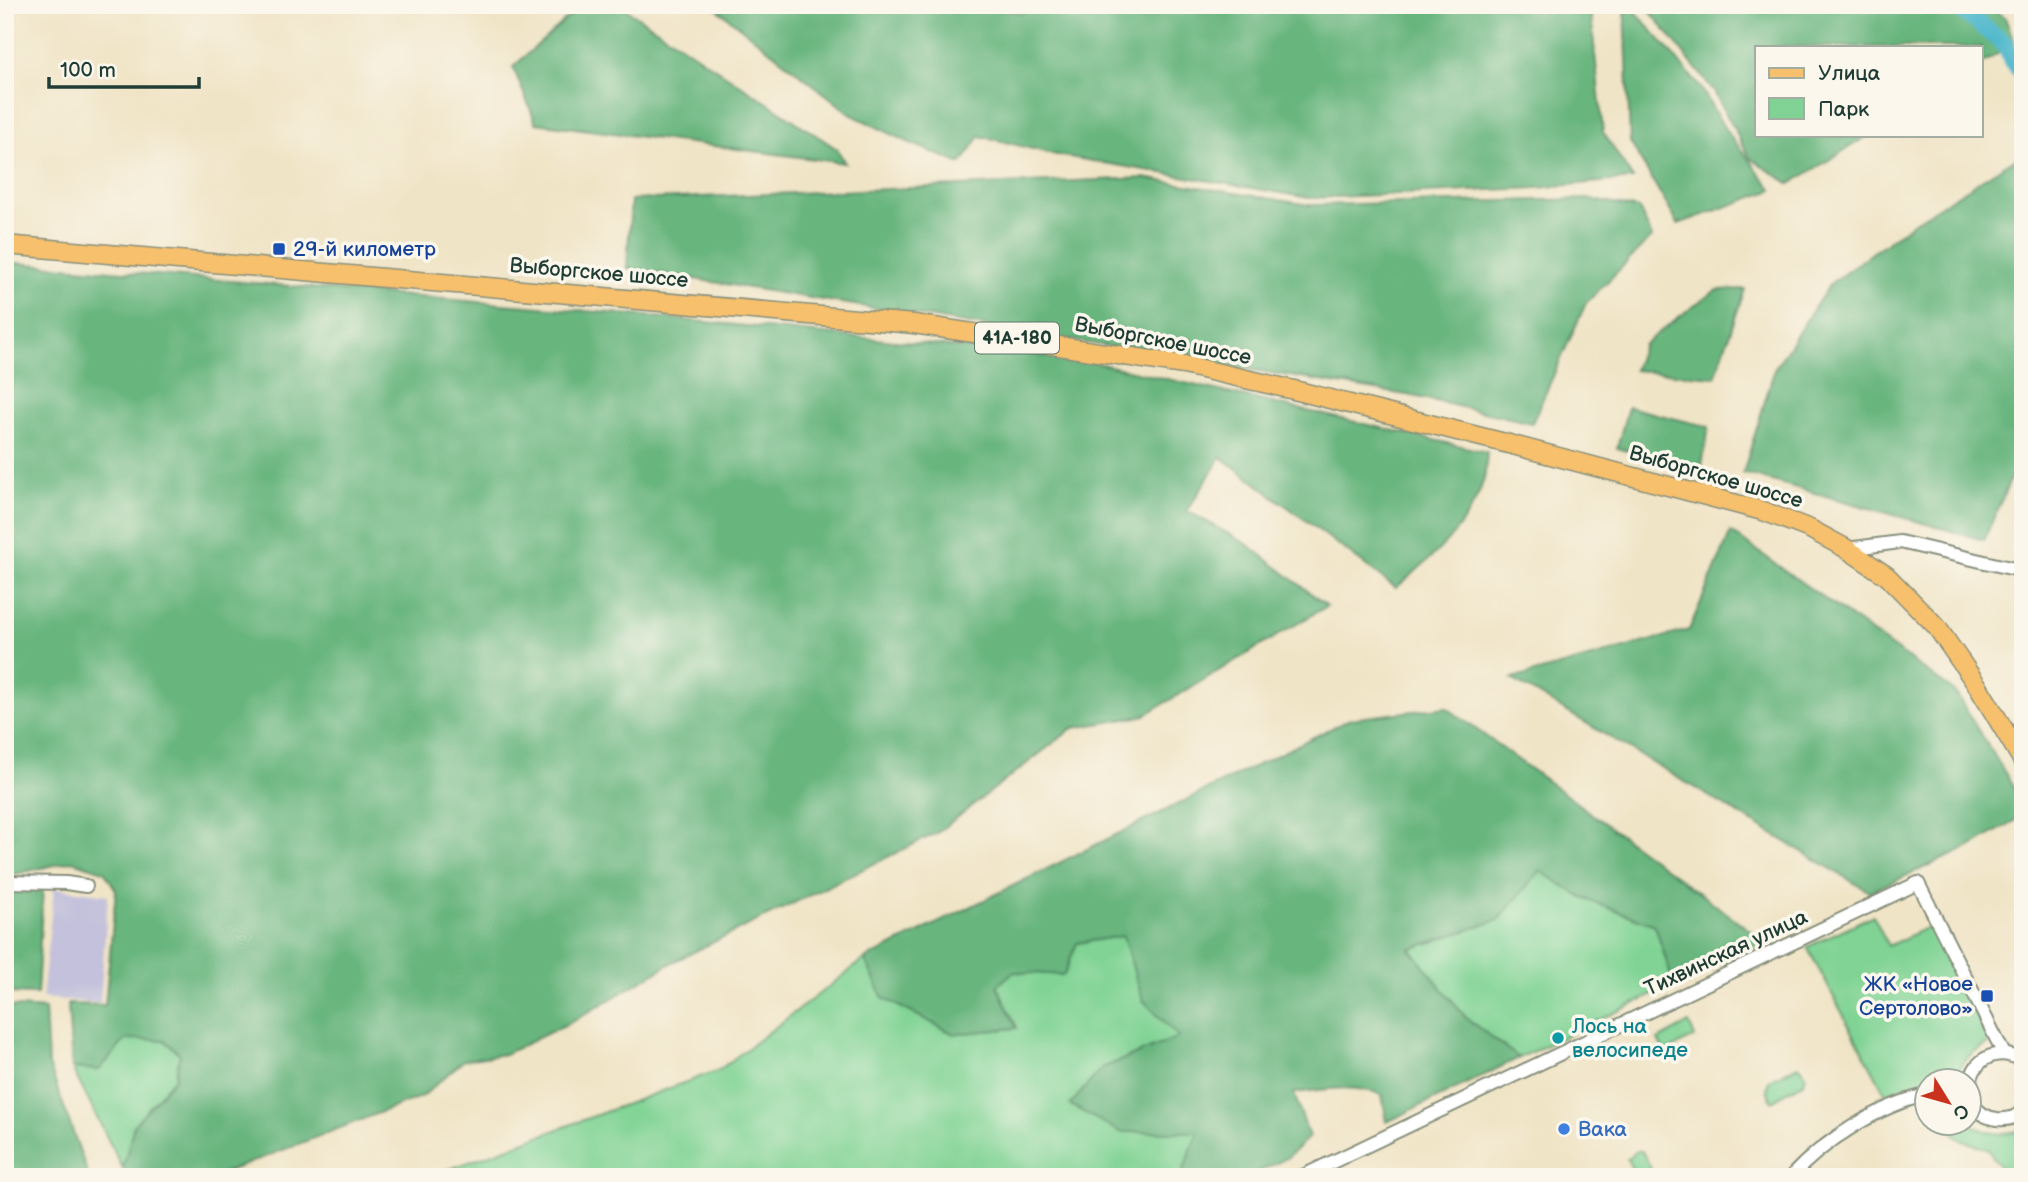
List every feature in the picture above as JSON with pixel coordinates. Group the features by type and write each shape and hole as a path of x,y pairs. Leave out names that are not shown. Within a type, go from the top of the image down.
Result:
{"main road":[{"name":"Выборгское шоссе","path":"5,245 914,324 1184,365 1294,390 1706,495 1763,511 1810,529 1847,549 1887,576 1936,626 1977,685 2023,761"}],"street":[{"path":"1847,549 1900,542 2023,571"},
{"path":"5,882 86,886"},
{"name":"Тихвинская улица","path":"1301,1177 1918,883 2004,1054"},
{"path":"1977,1066 1991,1055 2004,1054 2023,1061"},
{"path":"1791,1177 1806,1161 1856,1125 1912,1098"},
{"path":"1982,1113 1991,1118 2004,1120 2018,1116 2023,1111"}],"shaded area":[{"path":"54,888 108,895 100,1003 42,998"}],"green space":[{"path":"582,5 620,5 837,149 845,163 536,123 513,67"},
{"path":"712,5 970,5 1022,13 1033,5 1590,5 1603,132 1633,179 1536,188 1310,198 1057,155 980,136 961,164 852,115"},
{"path":"1625,5 1630,5 1701,88 1725,129 1773,190 1678,224 1630,142"},
{"path":"1645,5 1988,5 2005,18 2015,43 1982,63 1982,46 1755,46 1755,136 1867,136 1790,184 1750,158 1713,90"},
{"path":"2023,154 2023,451 1984,540 1743,473 1775,368 1830,284 1917,220"},
{"path":"1144,178 1310,205 1590,199 1639,209 1652,237 1586,303 1532,423 1413,396 627,268 631,200"},
{"path":"5,262 646,316 1084,360 1487,452 1485,473 1478,496 1459,526 1436,553 1396,588 1221,457 1187,511 1247,544 1327,606 1143,716 1073,728 937,833 675,961 575,1020 505,1054 464,1060 423,1096 213,1177 127,1177 123,1169 134,1125 175,1078 180,1054 164,1040 126,1039 99,1070 72,1068 68,1004 105,1005 116,890 104,871 72,861 16,874 5,872"},
{"path":"1745,289 1715,377 1634,370 1643,345 1676,319 1716,290"},
{"path":"1628,407 1709,427 1701,471 1617,448"},
{"path":"1731,532 1955,692 2023,802 2023,816 1970,847 1870,892 1512,679 1689,630"},
{"path":"1446,707 1766,942 1674,985 1655,925 1583,898 1540,871 1498,920 1410,949 1467,1019 1519,1058 1387,1122 1382,1095 1372,1091 1338,1088 1294,1093 1309,1137 1287,1158 1248,1177 1181,1177 1198,1132 1120,1132 1070,1105 1102,1068 1179,1037 1143,1000 1123,936 1077,943 1064,975 1013,972 997,986 1017,1028 954,1034 883,998 865,959 1350,719"},
{"path":"1540,870 1583,898 1655,925 1674,985 1519,1058 1467,1019 1410,949 1498,920"},
{"path":"5,885 43,887 37,994 5,993"},
{"path":"1873,915 1888,946 1932,925 1988,1039 1988,1044 1971,1054 1962,1066 1912,1066 1912,1084 1885,1093 1807,947"},
{"path":"1123,936 1143,1000 1179,1037 1102,1068 1120,1132 1198,1132 1181,1177 428,1177 719,1070 865,959 883,998 954,1034 1017,1028 997,986 1013,971 1064,975 1076,943"},
{"path":"5,1006 45,1009 48,1062 89,1177 5,1177"},
{"path":"1689,1023 1695,1037 1664,1052 1658,1040"},
{"path":"126,1038 164,1040 180,1054 175,1078 134,1125 123,1169 72,1068 99,1070"},
{"path":"1799,1065 1806,1074 1804,1082 1772,1101 1767,1090 1769,1080"},
{"path":"1982,1129 2008,1133 2023,1129 2023,1177 2007,1177 1987,1148 1963,1141 1957,1136 1982,1136"},
{"path":"1636,1151 1642,1151 1653,1173 1652,1177 1636,1177 1627,1159"}],"waterway":[{"path":"1955,5 2006,45 2012,62 2023,73"}],"place":[{"name":"29-й километр","path":"279,249"},
{"name":"ЖК «Новое Сертолово»","path":"1987,996"},
{"name":"Лось на велосипеде","path":"1558,1038"},
{"name":"Вака","path":"1564,1129"}]}
